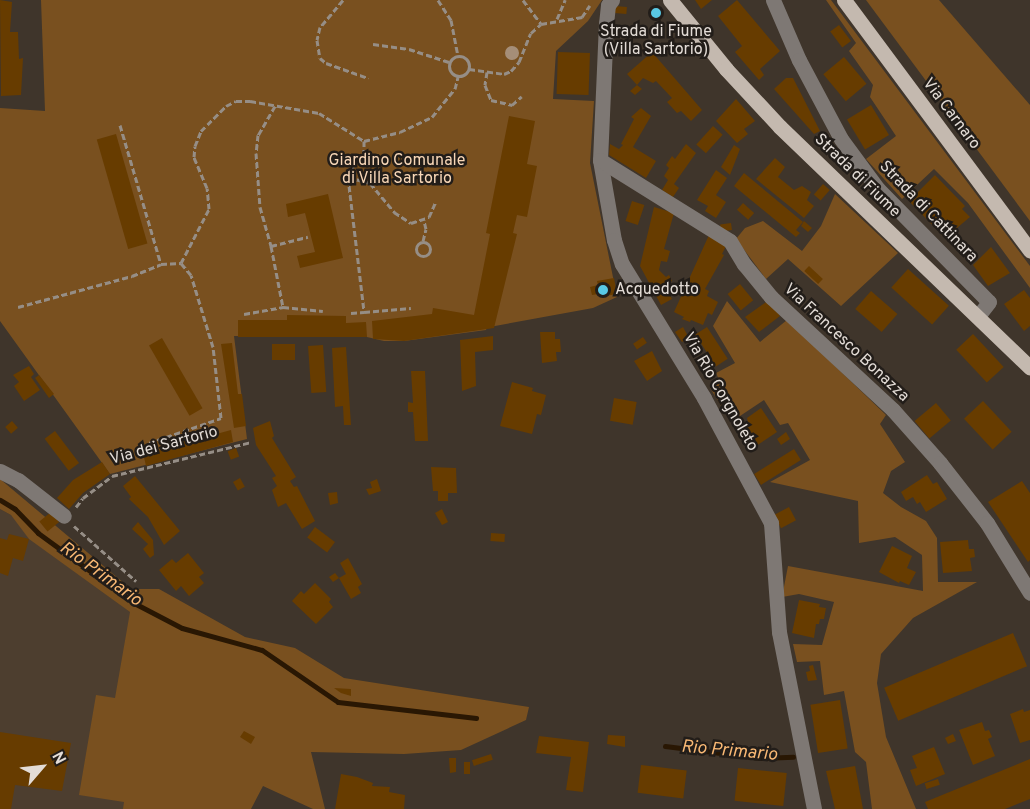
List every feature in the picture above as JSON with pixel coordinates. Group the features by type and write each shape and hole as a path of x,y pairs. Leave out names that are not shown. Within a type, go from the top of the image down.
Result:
{"main road":[{"name":"Strada di Fiume","path":"669,0 726,69 780,127 1030,368"},
{"name":"Via Carnaro","path":"844,0 1030,250"}],"street":[{"name":"Via Rio Corgnoleto","path":"612,0 608,5 606,23 600,160 614,240 622,264 637,290 652,309 698,388 771,523 779,632 814,809"},
{"name":"Strada di Cattinara","path":"773,0 799,60 841,139 878,189 989,302 978,316"},
{"name":"Via Francesco Bonazza","path":"600,160 730,241 744,264 771,297 893,410 940,463 987,523 1030,593"},
{"path":"0,471 18,480 64,516"}],"path":[{"path":"342,0 321,27 317,40 320,58 326,63 368,78"},
{"path":"438,0 450,20 458,56"},
{"path":"523,0 541,24"},
{"path":"557,19 565,0"},
{"path":"469,69 504,74 515,69 528,39 541,24 557,19 582,17 594,0"},
{"path":"373,44 409,49 449,62"},
{"path":"449,62 458,56"},
{"path":"458,56 467,59 469,69"},
{"path":"449,62 450,72 458,77"},
{"path":"458,77 464,75 469,69"},
{"path":"487,72 485,85 491,100 512,105 522,96"},
{"path":"181,263 208,209 207,188 194,157 195,147 201,131 226,106 236,101 319,113 364,141 400,132 432,117 454,89 458,77"},
{"path":"275,106 258,135 256,153 260,207 271,246 283,307"},
{"path":"120,125 160,264"},
{"path":"364,141 364,154 352,166 348,177 364,312"},
{"path":"348,177 370,183 402,220 411,223 424,220 433,211 436,201"},
{"path":"423,242 431,249 423,256 416,248 423,242 426,229 424,220"},
{"path":"271,246 308,237"},
{"path":"18,307 132,276 160,264 181,263"},
{"path":"149,443 221,418 213,347 191,275 181,263"},
{"path":"244,314 283,307 323,311"},
{"path":"351,313 411,308"},
{"name":"Via dei Sartorio","path":"64,516 71,513 83,498 112,476 251,442"},
{"path":"64,516 136,581"}],"shaded area":[{"path":"0,509 11,515 130,612 221,809 0,809"}],"green space":[{"name":"Giardino Comunale di Villa Sartorio","path":"41,0 602,0 588,21 556,51 553,99 594,101 590,163 617,297 593,308 487,327 486,330 404,341 384,341 367,337 234,336 247,439 110,474 0,321 0,108 45,111"},
{"path":"826,0 831,0 1030,266 1030,288 968,203 934,169 902,199 866,159 896,136 870,97 873,85 849,51 856,43"},
{"path":"866,0 939,0 1030,105 1030,221"},
{"path":"835,194 898,253 841,306 788,259 766,279 736,239 745,228 763,221 802,251 821,226"},
{"path":"727,301 760,342 787,320 886,415 880,424 905,462 891,471 883,493 901,507 926,521 937,538 938,582 977,582 913,618 881,654 877,683 886,737 916,809 872,809 866,762 855,752 844,691 824,695 820,661 797,662 793,644 822,645 834,602 799,594 782,597 788,566 923,591 922,555 895,537 859,543 858,501 770,482 810,460 788,423 780,425 764,400 731,422 710,388 720,382 716,373 735,363 713,326"},
{"path":"0,479 131,589 159,589 245,637 295,648 344,678 529,707 526,720 461,750 404,754 311,752 325,809 313,809 263,786 251,809 123,809 124,802 79,795 96,695 115,698 130,612 29,539 11,515 0,509"}],"building":[{"path":"0,0 12,2 10,32 18,32 19,59 23,58 21,95 1,96"},
{"path":"695,0 712,0 701,9"},
{"path":"737,0 780,51 760,69 764,75 759,80 735,52 742,46 718,16"},
{"path":"615,6 627,7 626,14 614,13"},
{"path":"839,25 851,41 842,48 830,32"},
{"path":"558,52 590,53 589,95 557,94"},
{"path":"652,52 702,110 691,121 681,111 677,113 667,102 672,98 656,81 653,83 643,78 637,85 627,74"},
{"path":"844,57 866,84 846,101 823,74"},
{"path":"786,78 793,78 820,131 814,134 774,89"},
{"path":"637,85 642,89 635,95 630,91"},
{"path":"736,99 755,121 744,129 748,134 737,143 716,121"},
{"path":"871,105 889,135 865,149 847,119"},
{"path":"641,108 651,116 633,147 656,161 646,178 609,155 610,144 619,149 623,145 621,144 634,119 631,117"},
{"path":"509,116 535,121 527,164 537,166 527,217 517,215 513,233 517,234 494,328 404,341 373,339 372,321 432,314 433,308 474,315 490,234 486,233"},
{"path":"713,126 723,135 706,153 696,145"},
{"path":"116,134 147,244 128,249 97,140"},
{"path":"686,144 696,153 674,184 679,188 673,197 662,190 668,180 664,176 669,168 666,165 672,156 675,159"},
{"path":"734,145 740,149 730,175 721,167"},
{"path":"775,158 785,167 778,177 794,190 802,186 811,192 807,200 814,206 804,218 756,179"},
{"path":"716,170 727,178 716,195 726,202 716,218 705,211 708,206 697,200"},
{"path":"744,173 803,222 796,230 800,233 796,237 734,186"},
{"path":"935,175 965,206 962,209 970,217 945,238 909,201"},
{"path":"823,184 830,190 821,200 814,195"},
{"path":"328,194 343,258 300,268 297,256 315,252 305,213 288,217 286,204"},
{"path":"632,201 644,205 638,225 626,221"},
{"path":"743,203 754,213 748,220 737,210"},
{"path":"654,207 674,213 664,249 670,251 667,262 661,261 659,270 666,277 669,275 672,281 664,284 672,299 661,305 640,266"},
{"path":"804,221 812,228 808,232 801,226"},
{"path":"731,223 732,230 721,231 720,225"},
{"path":"709,235 727,244 722,254 724,255 705,289 709,291 707,296 718,302 712,315 708,313 703,325 682,319 684,317 674,312"},
{"path":"991,247 1010,273 988,286 973,265"},
{"path":"809,266 823,279 818,284 804,271"},
{"path":"908,269 949,306 932,324 891,288"},
{"name":"Acquedotto","path":"614,278 617,294 599,297 599,294 592,295 590,287 598,285 597,281"},
{"path":"740,284 753,300 741,310 728,294"},
{"path":"1024,290 1030,298 1030,326 1024,331 1004,304"},
{"path":"871,291 897,314 882,332 855,309"},
{"path":"769,300 780,316 759,332 745,317"},
{"path":"287,315 346,316 346,323 366,322 367,337 238,337 238,320 287,320"},
{"path":"683,327 689,338 682,342 675,332"},
{"path":"707,327 728,359 716,366 695,335"},
{"path":"540,332 555,332 555,339 560,339 561,352 556,352 557,361 542,363"},
{"path":"973,334 1004,367 987,383 956,350"},
{"path":"493,336 493,350 475,352 476,386 462,391 460,340"},
{"path":"643,337 647,343 637,350 633,344"},
{"path":"162,338 203,408 190,416 149,346"},
{"path":"232,343 238,394 242,394 246,426 234,428 221,344"},
{"path":"272,344 295,344 295,360 272,360"},
{"path":"323,345 326,392 311,393 308,346"},
{"path":"346,347 351,425 344,425 343,406 335,407 332,348"},
{"path":"652,351 662,371 647,381 634,361"},
{"path":"29,366 34,374 31,377 40,390 24,401 14,386 19,382 13,375"},
{"path":"411,371 425,371 428,441 415,441 413,412 408,412 408,402 413,403"},
{"path":"39,375 54,394 49,398 35,378"},
{"path":"512,382 533,388 532,391 546,395 541,415 537,414 532,434 500,426"},
{"path":"614,398 637,402 633,425 610,421"},
{"path":"983,401 1012,432 993,449 964,419"},
{"path":"936,403 951,421 929,439 915,421"},
{"path":"761,408 777,432 753,448 739,428 748,422 747,418"},
{"path":"12,421 18,428 11,434 5,427"},
{"path":"270,421 274,436 272,438 296,477 290,481 294,487 297,486 315,521 302,529 286,503 278,507 272,490 277,486 272,478 276,476 256,445 253,428"},
{"path":"231,430 233,442 146,466 143,453 163,449 162,443 208,431 209,436"},
{"path":"55,431 79,463 69,471 45,439"},
{"path":"786,432 790,439 781,445 777,439"},
{"path":"236,448 239,456 231,460 228,451"},
{"path":"794,449 801,460 761,485 754,474"},
{"path":"102,462 110,474 83,493 69,509 57,498 73,480"},
{"path":"431,467 456,468 457,493 448,493 448,501 438,501 438,491 433,491"},
{"path":"927,475 933,484 937,482 947,499 926,512 920,502 917,504 913,497 906,501 901,492"},
{"path":"135,476 180,531 164,545 148,517 129,499 131,497 123,486"},
{"path":"240,478 245,487 238,491 233,482"},
{"path":"377,479 381,491 369,495 366,489 372,488 370,482"},
{"path":"1022,481 1030,493 1030,560 1028,562 988,502"},
{"path":"337,492 338,503 330,505 328,493"},
{"path":"789,507 796,520 781,528 774,515"},
{"path":"442,509 448,522 442,525 435,513"},
{"path":"51,512 59,522 48,532 39,521"},
{"path":"138,522 153,540 154,555 150,558 143,549 148,544 132,529"},
{"path":"315,527 335,542 327,552 307,537"},
{"path":"491,533 505,534 504,542 490,541"},
{"path":"9,534 29,539 23,561 13,558 8,576 0,573 0,538 7,540"},
{"path":"968,540 969,549 974,549 975,557 970,558 972,571 943,573 940,542"},
{"path":"892,546 912,556 907,568 916,572 909,585 900,581 899,583 879,572"},
{"path":"188,553 204,573 199,577 204,583 189,596 181,586 176,591 159,570 172,559 176,563"},
{"path":"348,558 362,584 358,587 361,593 351,599 339,578 346,574 340,563"},
{"path":"335,573 339,578 333,582 329,577"},
{"path":"315,583 331,599 329,602 333,607 316,624 292,601 301,591 304,594"},
{"path":"799,600 820,604 819,607 826,608 824,619 820,619 819,624 816,624 814,638 792,633"},
{"path":"1013,633 1027,666 898,721 884,688"},
{"path":"813,665 817,680 808,681 806,672 810,671 809,666"},
{"path":"334,688 351,689 351,696 341,693"},
{"path":"840,700 848,748 818,753 810,705"},
{"path":"1023,709 1024,712 1030,710 1030,740 1020,743 1010,714"},
{"path":"982,722 985,731 989,730 992,737 988,739 995,756 973,765 959,730"},
{"path":"244,731 255,737 251,744 240,737"},
{"path":"0,732 71,743 62,791 15,785 11,809 0,809"},
{"path":"953,734 956,741 948,744 945,738"},
{"path":"608,735 625,736 625,747 607,744"},
{"path":"539,736 589,742 583,792 566,790 571,757 536,753"},
{"path":"934,747 945,774 916,786 910,770 917,768 912,756"},
{"path":"491,754 493,760 474,766 472,760"},
{"path":"449,758 456,758 456,772 450,773"},
{"path":"1030,759 1030,799 1005,809 928,809 925,802"},
{"path":"464,762 470,762 470,774 464,774"},
{"path":"641,765 687,771 683,798 638,793"},
{"path":"855,766 863,809 835,809 826,771"},
{"path":"738,768 787,773 783,806 735,801"},
{"path":"341,774 373,783 372,786 390,787 389,792 405,795 404,809 335,809"},
{"path":"938,779 940,785 927,789 925,783"}],"waterway":[{"name":"Rio Primario","path":"0,500 15,509 38,533 134,603 182,628 262,650 338,702 476,718"},
{"name":"Rio Primario","path":"665,746 760,758 793,757"}],"place":[{"name":"Strada di Fiume (Villa Sartorio)","path":"656,13"},
{"name":"Acquedotto","path":"603,290"}]}
